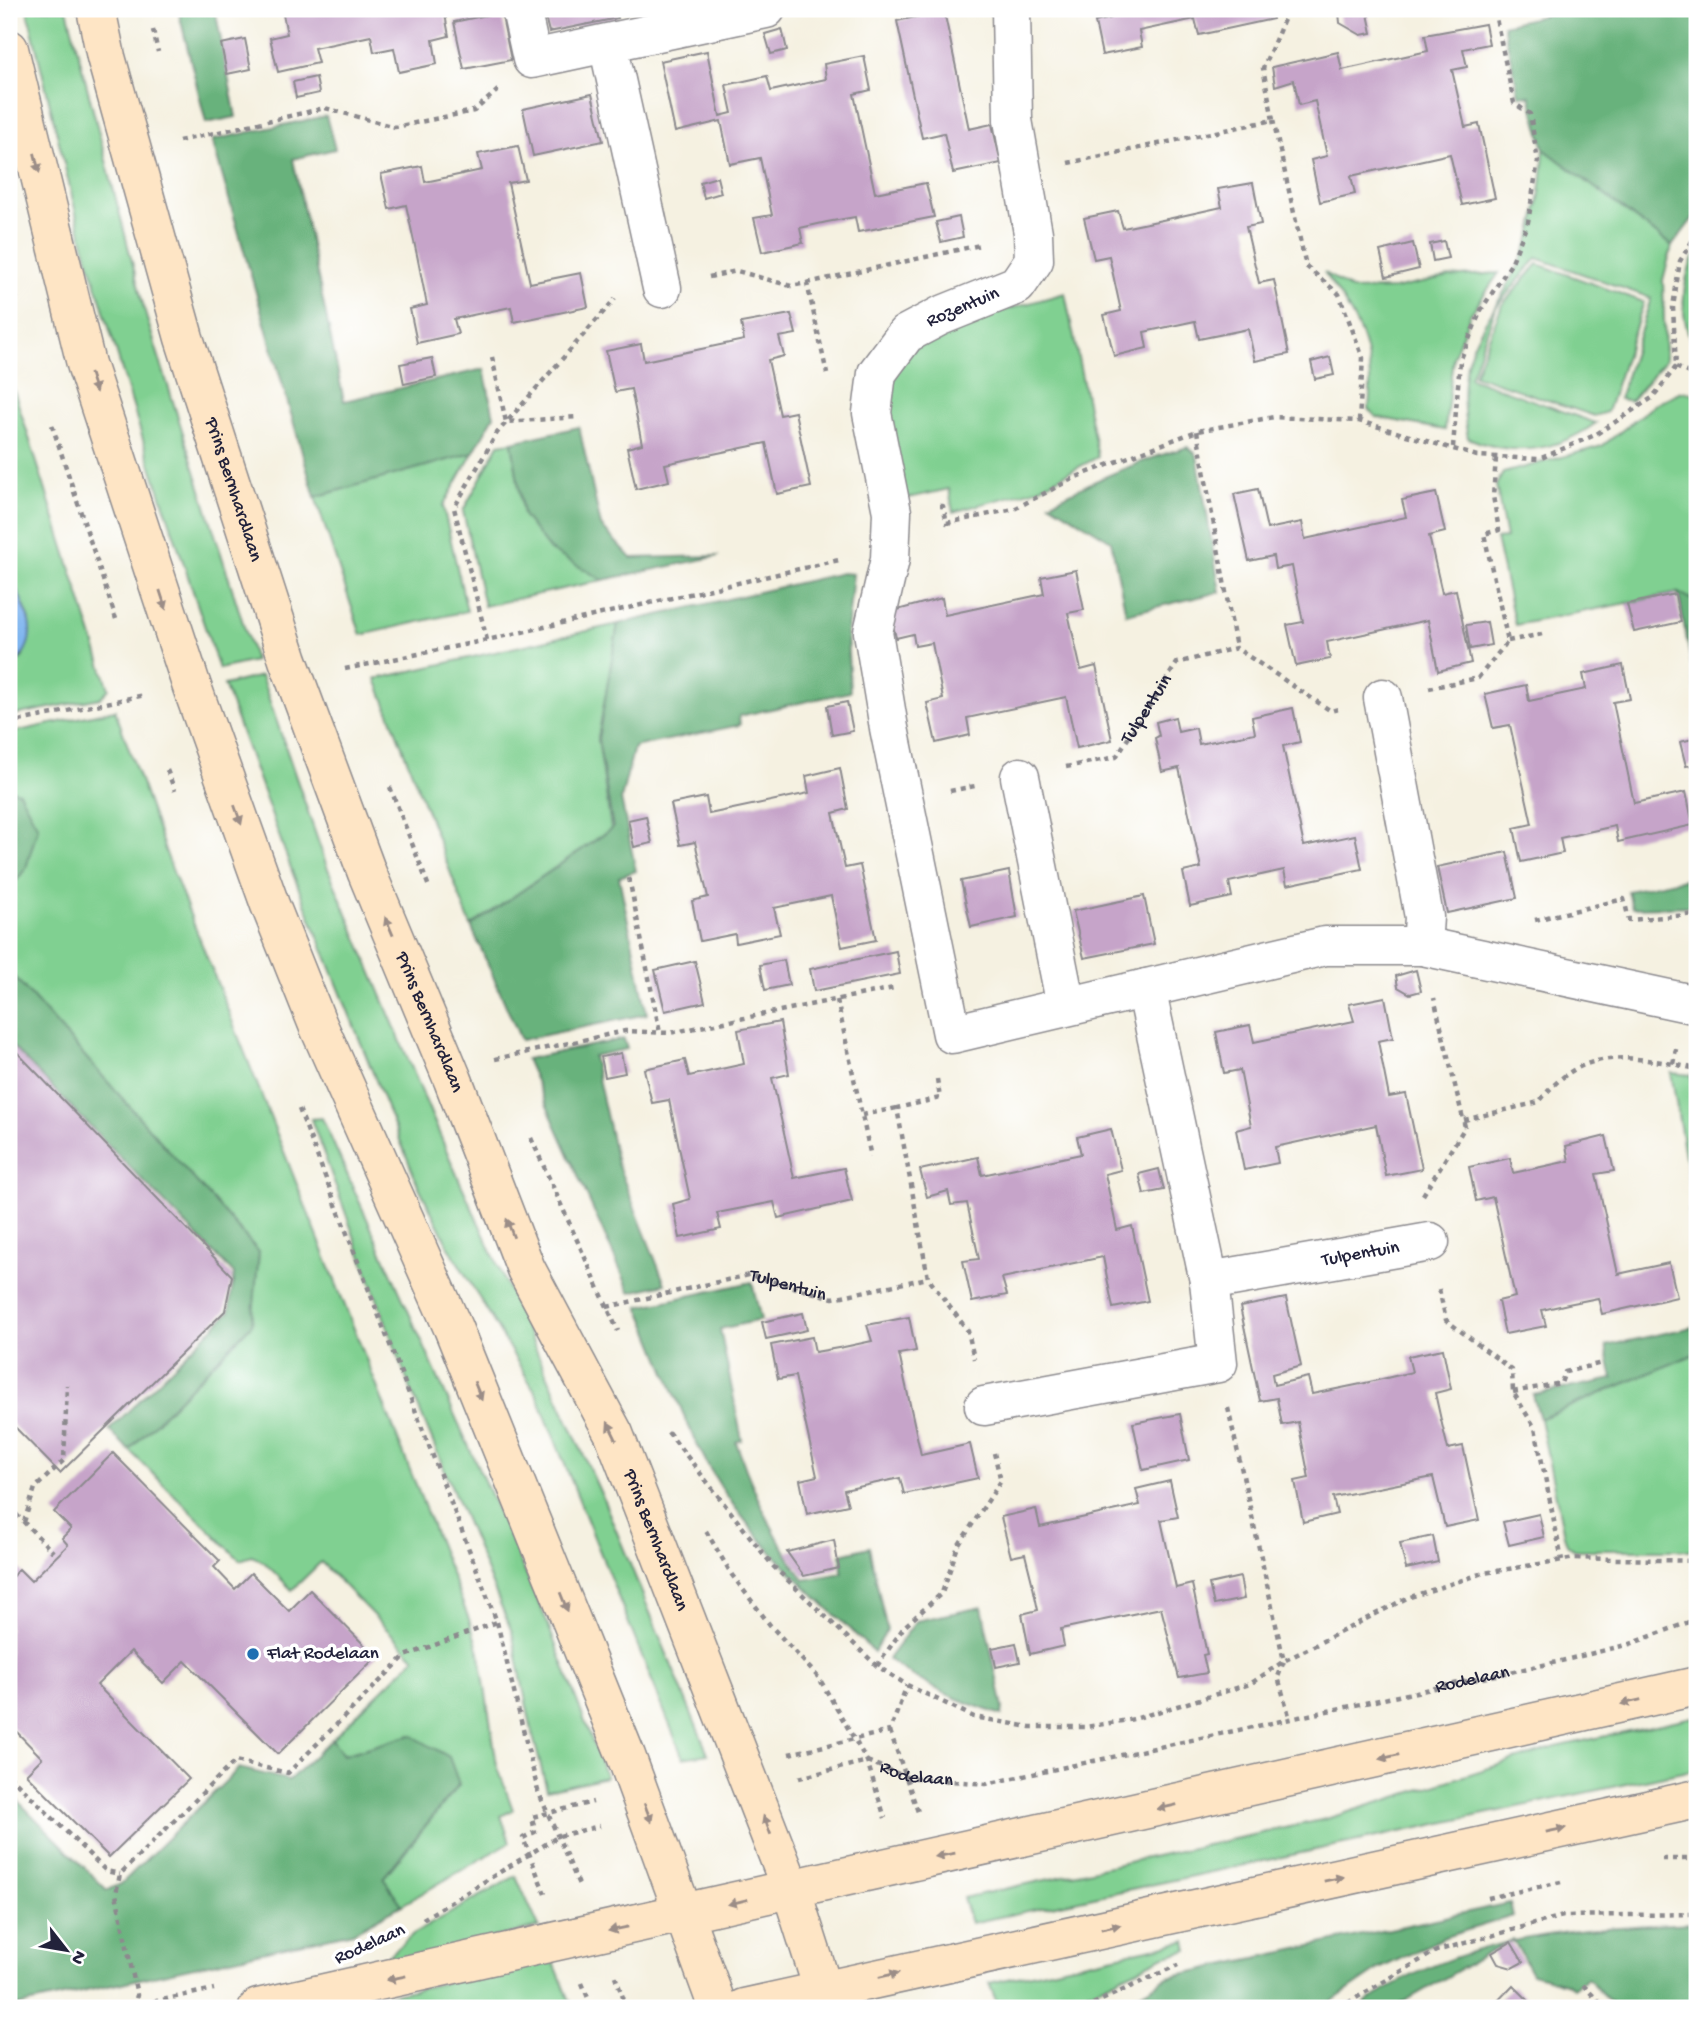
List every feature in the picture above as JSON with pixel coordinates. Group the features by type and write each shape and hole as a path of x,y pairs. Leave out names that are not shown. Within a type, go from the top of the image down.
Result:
{"main road":[{"name":"Prins Bernhardlaan","path":"96,9 106,57 184,338 297,685 367,873 453,1080 526,1269 614,1434 791,1889 826,1999"},
{"path":"9,49 86,364 191,684 270,905 318,1024 453,1328 649,1814 718,2008"},
{"name":"Rodelaan","path":"258,2008 685,1915 1697,1686"},
{"path":"744,2008 826,1999 1697,1799"}],"street":[{"path":"521,9 532,59 766,9"},
{"name":"Rozentuin","path":"890,559 892,512 872,413 877,373 906,334 940,316 1017,285 1034,260 1033,233 1013,120 1011,9"},
{"path":"607,44 662,288"},
{"path":"890,559 873,632 904,801 952,1034 1325,946 1422,946 1595,986 1697,1005"},
{"path":"1383,698 1424,917 1422,946"},
{"path":"1020,777 1066,1006"},
{"path":"984,1406 1218,1363 1209,1281 1146,988"},
{"name":"Tulpentuin","path":"1209,1281 1430,1242"}],"path":[{"path":"1311,9 1286,15 1263,68 1306,266 1339,294 1363,358 1359,421"},
{"path":"1453,447 1460,361 1480,310 1511,264 1528,222 1538,161 1530,114 1514,103 1494,9"},
{"path":"151,22 160,62"},
{"path":"178,141 325,108 395,127 474,111 532,59"},
{"path":"1023,172 1273,120"},
{"path":"175,128 182,154"},
{"path":"487,640 454,508 497,433 613,300 737,271 791,286 1033,233"},
{"path":"947,523 1014,509 1076,477 1197,431 1274,417 1359,421 1496,458 1539,459 1595,435 1652,398 1676,366 1673,307 1681,261 1697,233"},
{"path":"807,283 827,378"},
{"path":"492,358 506,422"},
{"path":"1676,366 1697,377"},
{"path":"506,422 577,417"},
{"path":"1197,431 1236,648 1331,711 1478,678 1508,641 1542,634"},
{"path":"1496,458 1493,496 1499,530 1485,534 1508,641"},
{"path":"345,669 866,555 890,559"},
{"name":"Tulpentuin","path":"904,801 1115,757 1177,663 1236,648"},
{"path":"341,659 350,682"},
{"path":"9,723 141,696"},
{"path":"390,786 430,890"},
{"path":"629,878 660,1033"},
{"path":"1530,921 1625,900 1629,920 1697,914"},
{"path":"495,1059 625,1031 660,1033 940,979"},
{"path":"837,1000 871,1157"},
{"path":"862,1115 940,1098 929,1036 952,1034"},
{"path":"490,1046 500,1071"},
{"path":"1464,1120 1539,1102 1556,1080 1585,1064 1627,1056 1672,1064"},
{"path":"294,1096 497,1622 538,1791 559,1836 627,2008"},
{"path":"877,1666 904,1627 942,1593 958,1546 1001,1481 968,1331 928,1278 897,1108"},
{"path":"528,1133 623,1344"},
{"name":"Tulpentuin","path":"607,1307 749,1275 833,1298 928,1278"},
{"path":"1218,1363 1284,1661 1278,1677 1290,1719"},
{"path":"1513,1392 1561,1383 1564,1372 1602,1363"},
{"path":"24,1522 35,1488 64,1460 67,1385"},
{"path":"666,1441 662,1427 773,1566 877,1666 907,1685 974,1717 1030,1727 1086,1727 1134,1719 1250,1684 1284,1661 1407,1598 1484,1573 1575,1558 1697,1561"},
{"path":"9,1507 53,1552"},
{"path":"705,1528 732,1575 819,1678 867,1762"},
{"name":"Rodelaan","path":"753,1789 867,1762 906,1777 986,1784 1557,1662 1630,1644 1697,1619"},
{"path":"135,2007 137,1995 116,1894 120,1874 234,1761 288,1773 405,1656 497,1622"},
{"path":"855,1738 890,1731 907,1685"},
{"path":"9,1775 106,1871 120,1874"},
{"name":"Rodelaan","path":"419,1922 559,1836 649,1814"},
{"path":"1650,1862 1697,1859"},
{"path":"1480,1899 1572,1879"},
{"path":"1339,2008 1436,1951 1563,1916 1697,1914"},
{"path":"1084,2008 1181,1963"},
{"path":"1583,1985 1605,2008"},
{"path":"124,2008 215,1989"}],"green space":[{"path":"27,9 67,9 146,316 255,661 219,669 150,463 82,238"},
{"path":"178,9 215,9 236,117 206,123"},
{"path":"1571,9 1697,9 1697,213 1672,246 1544,149 1530,96 1519,95 1503,25"},
{"path":"326,116 335,149 293,159 344,401 484,369 494,416 473,453 315,497 212,140"},
{"path":"1544,149 1672,246 1663,280 1665,360 1631,401 1619,399 1651,298 1537,258 1496,307 1470,378 1596,423 1581,433 1550,446 1534,449 1501,448 1468,438 1464,380 1476,339 1511,280 1529,242 1539,203"},
{"path":"1697,249 1697,354 1687,328 1683,302 1687,276"},
{"path":"1538,264 1644,302 1607,412 1594,416 1474,375 1502,305"},
{"path":"1324,272 1352,290 1394,289 1449,277 1499,273 1470,315 1453,358 1445,430 1376,417 1369,409 1370,387 1366,351 1355,321"},
{"path":"1065,293 1098,457 1037,489 953,512 949,489 904,499 887,420 895,368 915,347 977,318"},
{"path":"9,375 109,689 100,698 9,716 9,669 23,657 29,617 9,572"},
{"path":"1682,391 1697,394 1697,602 1678,593 1515,625 1496,539 1506,538 1496,485 1503,473 1602,446 1657,403"},
{"path":"579,427 601,526 631,558 719,556 603,580 550,550 523,515 512,442"},
{"path":"512,442 523,515 550,550 603,580 484,606 463,511 499,444"},
{"path":"1188,447 1197,455 1220,592 1126,614 1111,541 1050,503 1118,471"},
{"path":"473,453 443,506 467,611 361,635 315,497"},
{"path":"842,573 853,574 847,633 850,692 739,716 740,725 634,747 621,799 636,871 619,877 647,1014 521,1040 471,926 613,828 598,739 618,624"},
{"path":"1678,593 1697,602 1697,694"},
{"path":"618,624 598,739 611,829 471,926 376,679"},
{"path":"261,676 326,864 453,1166 602,1496 708,1754 683,1758 536,1393 450,1249 418,1185 293,874 224,685"},
{"path":"115,710 170,864 469,1619 480,1655 497,1765 513,1810 501,1816 510,1842 402,1905 383,1878 459,1785 411,1735 343,1755 332,1739 415,1658 321,1562 292,1590 264,1562 252,1556 240,1560 129,1450 252,1324 259,1252 9,971 9,890 26,868 19,792 9,789 9,733"},
{"path":"9,789 19,792 38,827 26,868 9,890"},
{"path":"1697,862 1697,906 1632,908 1628,891 1694,877"},
{"path":"9,971 259,1252 252,1324 129,1450 109,1430 229,1312 234,1274 9,1043"},
{"path":"624,1039 627,1049 593,1056 617,1163 665,1284 630,1292 526,1059"},
{"path":"1671,1073 1691,1075 1697,1108 1697,1251 1689,1211 1694,1209"},
{"path":"322,1118 545,1617 606,1777 547,1790 532,1732 512,1632 407,1380 311,1119"},
{"path":"752,1282 761,1320 720,1329 742,1440 736,1442 765,1513 804,1580 842,1573 841,1554 869,1547 887,1630 874,1652 785,1567 726,1495 690,1430 639,1307"},
{"path":"1697,1326 1697,1353 1540,1419 1533,1395 1613,1379 1606,1346"},
{"path":"1697,1353 1697,1550 1574,1550 1567,1544 1564,1535 1540,1419"},
{"path":"982,1607 1003,1708 1002,1715 943,1692 888,1659 916,1621"},
{"path":"1697,1716 1697,1769 971,1923 963,1898 1326,1819 1556,1747"},
{"path":"411,1735 449,1757 459,1784 383,1878 402,1905 353,1932 9,2008 9,1792 107,1890 121,1884 239,1768 289,1780 332,1739 343,1755"},
{"path":"516,1876 539,1927 379,1965 413,1934"},
{"path":"1510,1903 1513,1916 1445,1937 1379,1969 1322,2008 1115,2008 1168,1977"},
{"path":"1697,1923 1697,2008 1616,2008 1587,1978 1573,1988 1569,1984 1532,1974 1514,1941 1607,1928"},
{"path":"1186,1941 1188,1950 1165,1956 1055,2008 999,2008 989,1983"},
{"path":"1506,1943 1393,2008 1358,2008 1397,1983 1437,1964"},
{"path":"552,1958 573,2008 334,2008"}],"water":[{"path":"9,572 26,611 30,634 28,646 9,669"}],"building":[{"path":"282,9 390,9 391,12 444,9 449,36 433,40 437,64 399,72 394,48 374,52 371,36 314,48 318,63 278,72 270,38 287,34"},
{"path":"543,9 616,9 618,18 549,32"},
{"path":"1109,9 1271,9 1273,19 1199,35 1195,19 1139,31 1142,47 1102,55 1095,22 1111,18"},
{"path":"1367,9 1372,33 1361,35 1340,23 1339,12"},
{"path":"944,11 969,129 992,124 1001,163 953,173 944,133 922,138 897,21"},
{"path":"501,12 511,60 464,69 454,22"},
{"path":"1485,24 1489,44 1463,49 1467,67 1452,70 1465,127 1479,124 1495,198 1462,205 1450,154 1351,176 1355,194 1320,202 1311,160 1327,156 1315,101 1299,105 1294,80 1275,86 1272,67 1338,52 1342,70 1428,51 1425,35"},
{"path":"782,29 787,50 771,54 765,34"},
{"path":"245,39 251,69 227,74 221,44"},
{"path":"707,51 720,116 732,113 726,85 767,76 771,91 826,79 824,64 864,56 871,90 854,94 875,193 926,183 934,217 858,232 855,217 827,222 800,228 803,243 762,252 754,218 772,215 760,158 730,164 721,121 675,132 660,61"},
{"path":"316,77 319,93 296,98 293,82"},
{"path":"592,94 603,141 533,156 523,109"},
{"path":"518,146 526,180 508,183 530,283 581,273 588,307 514,322 511,307 482,313 454,319 458,334 417,343 410,309 427,305 417,255 406,205 389,209 381,174 422,166 425,182 482,170 478,154"},
{"path":"717,177 721,193 704,198 700,182"},
{"path":"1253,183 1261,224 1246,227 1259,283 1274,280 1289,354 1255,361 1248,329 1199,339 1195,321 1144,332 1147,348 1114,356 1104,315 1121,311 1109,256 1094,259 1084,218 1118,211 1123,228 1172,218 1222,207 1218,189"},
{"path":"959,217 963,237 941,242 936,222"},
{"path":"1444,241 1448,258 1433,261 1430,244"},
{"path":"1413,243 1419,269 1386,277 1380,251"},
{"path":"791,314 796,334 779,337 784,356 768,360 780,415 795,412 811,487 777,494 766,443 665,464 669,481 636,489 627,448 642,444 631,389 615,392 606,351 641,344 644,361 744,340 741,323"},
{"path":"1330,357 1334,375 1315,379 1311,362"},
{"path":"432,358 436,377 404,384 400,364"},
{"path":"1258,489 1267,529 1302,522 1305,539 1406,517 1402,500 1436,493 1445,532 1429,536 1442,593 1456,590 1471,663 1438,671 1428,620 1327,642 1330,659 1296,666 1287,625 1303,622 1292,566 1275,569 1273,556 1249,561 1234,494"},
{"path":"1076,570 1084,610 1068,613 1081,670 1096,666 1112,740 1077,748 1066,697 967,718 970,735 936,743 927,703 943,699 932,643 915,646 913,634 896,638 890,612 942,598 945,615 1044,594 1041,577"},
{"path":"1675,594 1681,622 1634,632 1627,604"},
{"path":"1487,622 1491,645 1470,649 1466,625"},
{"path":"1623,665 1630,699 1613,702 1634,803 1686,792 1693,825 1618,842 1615,826 1560,838 1563,853 1521,862 1514,828 1532,824 1510,725 1493,728 1485,694 1526,685 1529,701 1586,689 1583,674"},
{"path":"847,702 853,731 832,735 827,706"},
{"path":"1293,708 1300,742 1283,746 1304,846 1355,835 1362,869 1287,885 1284,870 1229,882 1232,897 1190,906 1183,872 1201,868 1179,768 1162,772 1155,738 1159,736 1156,722 1175,717 1178,732 1196,728 1199,744 1255,733 1252,717"},
{"path":"1697,738 1697,764 1686,766 1680,742"},
{"path":"840,768 848,809 833,813 845,868 860,865 876,940 842,947 831,896 774,908 780,934 736,943 735,934 700,941 692,901 708,897 695,842 680,845 671,804 706,797 709,814 809,793 806,776"},
{"path":"646,816 652,843 634,847 628,820"},
{"path":"1507,852 1517,898 1447,913 1437,867"},
{"path":"1009,871 1017,917 971,927 961,881"},
{"path":"1144,896 1154,944 1084,958 1073,911"},
{"path":"896,951 900,974 814,991 810,969"},
{"path":"784,960 789,985 765,990 760,965"},
{"path":"695,961 705,1002 665,1011 655,970"},
{"path":"1416,970 1421,991 1410,994 1398,987 1396,976"},
{"path":"1385,997 1393,1038 1378,1041 1389,1097 1406,1094 1422,1169 1386,1176 1376,1125 1275,1147 1278,1163 1244,1170 1236,1130 1251,1126 1240,1070 1224,1073 1216,1032 1250,1025 1254,1042 1354,1021 1349,1004"},
{"path":"780,1022 789,1074 772,1078 794,1178 844,1168 852,1201 778,1218 774,1202 717,1213 721,1229 680,1238 673,1204 690,1199 669,1100 652,1103 644,1069 685,1060 689,1076 744,1064 738,1030"},
{"path":"9,1044 232,1276 225,1311 60,1473 9,1421"},
{"path":"621,1053 625,1073 605,1077 601,1057"},
{"path":"1111,1129 1121,1170 1105,1174 1117,1230 1132,1226 1148,1301 1113,1308 1103,1257 1002,1278 1007,1295 972,1302 963,1261 979,1259 967,1203 951,1205 948,1191 927,1197 920,1170 978,1157 982,1175 1081,1154 1077,1137"},
{"path":"1606,1136 1614,1171 1596,1174 1618,1274 1669,1263 1677,1297 1602,1314 1598,1298 1568,1304 1542,1310 1546,1326 1505,1334 1498,1301 1515,1297 1493,1197 1476,1201 1469,1167 1510,1158 1513,1173 1569,1161 1566,1146"},
{"path":"1159,1169 1164,1190 1144,1194 1139,1174"},
{"path":"1286,1298 1301,1366 1272,1374 1274,1385 1308,1377 1312,1394 1361,1384 1412,1372 1408,1356 1443,1349 1451,1389 1435,1393 1448,1449 1463,1446 1479,1520 1445,1527 1433,1477 1333,1497 1337,1514 1303,1522 1295,1481 1309,1478 1298,1422 1282,1425 1277,1398 1260,1401 1240,1307"},
{"path":"803,1313 807,1330 766,1339 762,1322"},
{"path":"909,1317 916,1351 899,1354 921,1455 970,1444 978,1478 904,1494 900,1478 844,1490 848,1505 807,1514 800,1480 817,1476 795,1376 778,1379 771,1345 812,1337 815,1352 844,1347 872,1341 867,1325"},
{"path":"1180,1414 1189,1460 1143,1470 1133,1423"},
{"name":"Flat Rodelaan","path":"113,1453 220,1561 214,1567 235,1589 251,1573 289,1611 310,1590 376,1657 278,1754 185,1661 163,1683 131,1651 97,1685 189,1779 109,1857 26,1774 42,1758 9,1724 9,1580 19,1569 31,1581 68,1545 62,1538 71,1529 54,1512"},
{"path":"1170,1481 1178,1517 1161,1520 1176,1588 1192,1584 1207,1654 1203,1655 1207,1673 1179,1678 1161,1608 1061,1629 1064,1646 1030,1654 1022,1614 1038,1610 1025,1554 1011,1557 1001,1517 1036,1509 1040,1527 1140,1505 1136,1489"},
{"path":"1539,1514 1544,1537 1509,1545 1503,1522"},
{"path":"1433,1536 1438,1562 1406,1569 1400,1543"},
{"path":"834,1540 839,1568 804,1576 787,1552"},
{"path":"1240,1577 1244,1599 1214,1605 1209,1584"},
{"path":"1016,1643 1020,1662 996,1667 992,1648"},
{"path":"1511,1942 1523,1962 1512,1968 1498,1964 1492,1953"},
{"path":"1513,1985 1536,2008 1491,2008"}],"place":[{"name":"Flat Rodelaan","path":"253,1654"}]}
